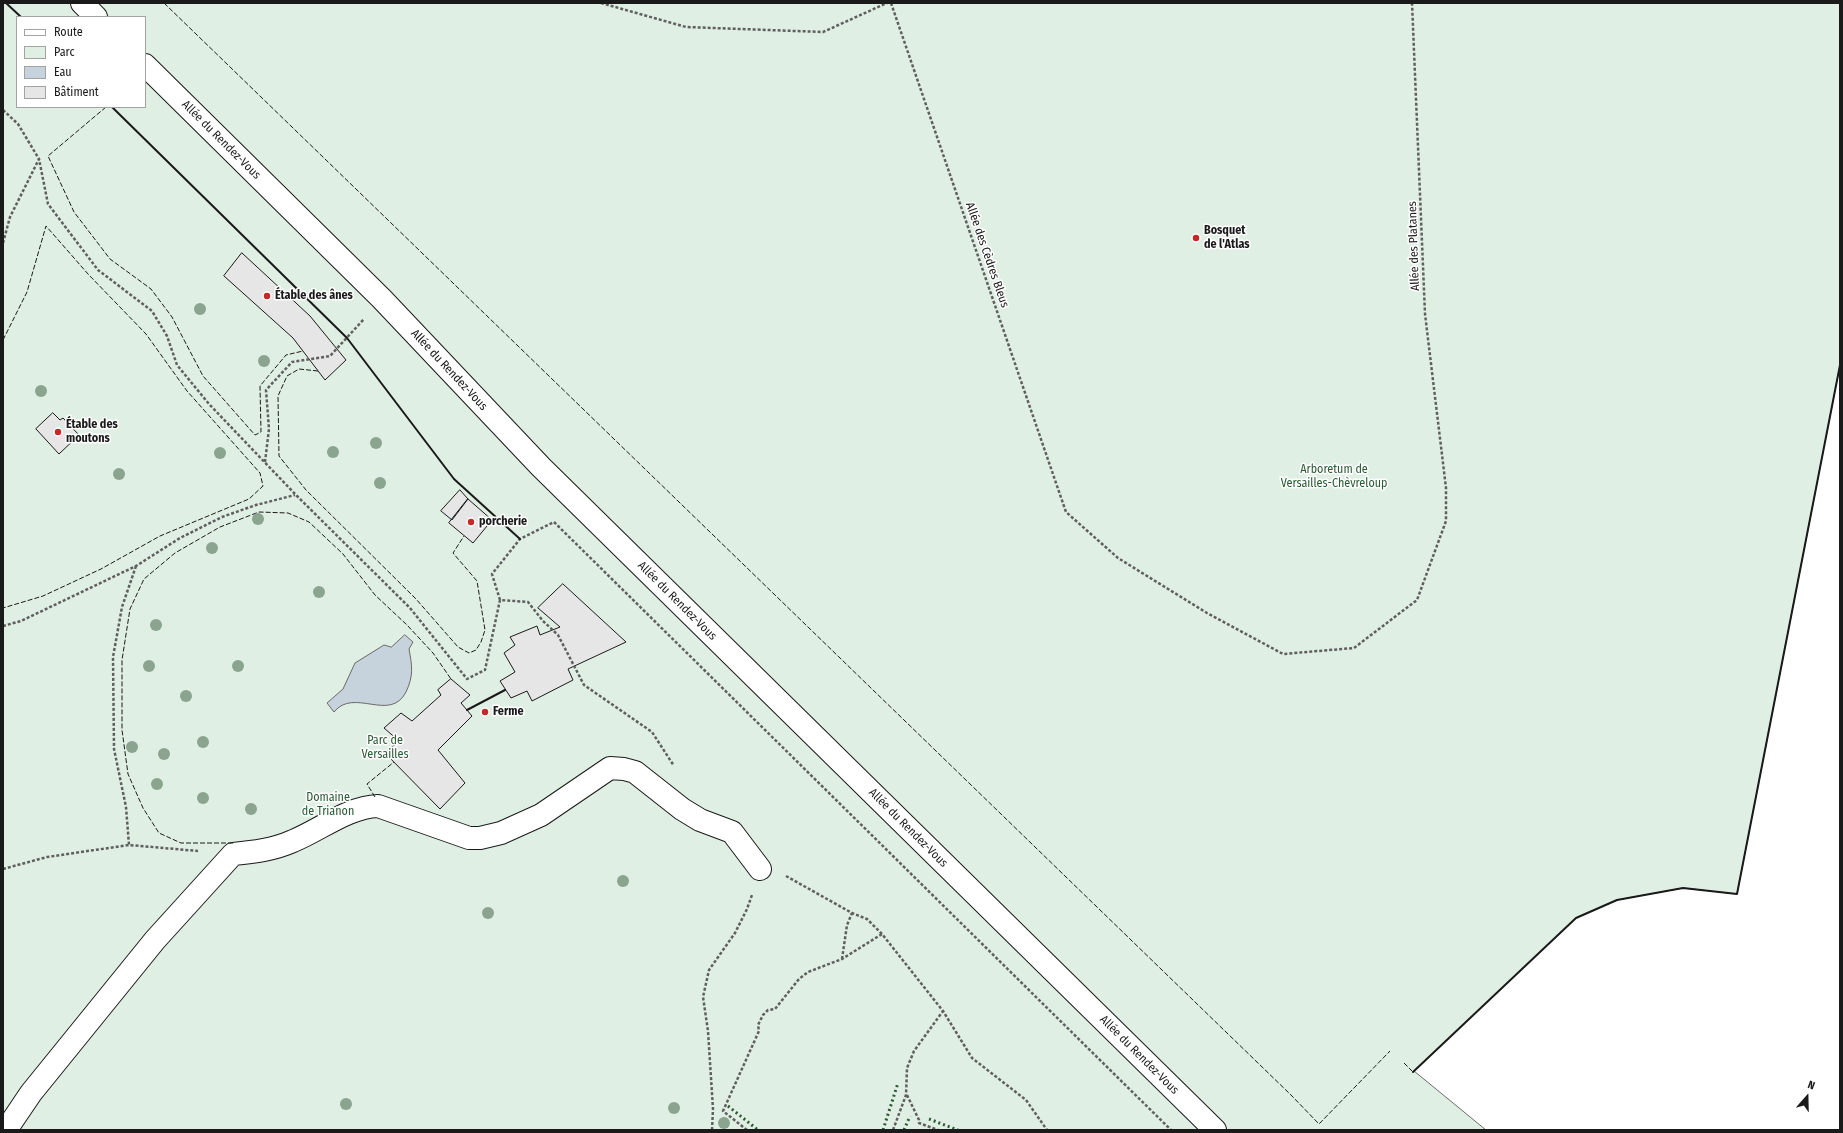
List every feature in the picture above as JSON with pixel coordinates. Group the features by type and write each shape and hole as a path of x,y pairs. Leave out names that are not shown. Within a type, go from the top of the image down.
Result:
{"lane":[{"path":"82,3 95,16"},
{"name":"Allée du Rendez-Vous","path":"146,66 382,299 541,467 582,508 1215,1130"},
{"path":"6,1130 30,1093 155,940 233,854 263,851 293,842 364,806 378,806 469,838 480,838 501,833 541,815 610,768 624,769 635,772 682,809 700,820 732,832 760,869"}],"path":[{"path":"601,3 686,27 823,32 887,3"},
{"name":"Allée des Cèdres Bleus","path":"891,3 1066,512"},
{"name":"Allée des Platanes","path":"1066,512 1118,558 1207,613 1283,654 1354,648 1417,600 1446,521 1446,488 1426,314 1412,3"},
{"path":"3,110 18,124 39,159 48,204 98,270 152,311 167,336 177,365 210,404 296,495 410,608 468,679 485,670 500,600 492,574 520,539 582,508"},
{"path":"3,243 10,216 39,159"},
{"path":"265,462 269,429 266,390 292,362 330,356 382,299"},
{"path":"3,626 21,621 136,566 180,538 222,517 256,505 296,495"},
{"path":"554,522 1171,1130"},
{"path":"129,845 126,807 114,749 113,657 122,607 136,566"},
{"path":"500,600 528,602 543,621 558,635 584,685 652,732 678,772"},
{"path":"3,868 47,857 129,845 233,854"},
{"path":"712,1130 713,1109 708,1031 703,997 709,970 735,933 744,915 760,869 780,872 852,913 867,919 882,934 943,1010 972,1058 1026,1100 1047,1130"},
{"path":"842,960 847,925 852,913"},
{"path":"747,1130 723,1111 759,1031 758,1025 763,1015 768,1010 775,1009 799,979 808,972 842,960 882,934"},
{"path":"893,1130 906,1095 907,1068 914,1051 943,1010"},
{"path":"906,1095 919,1120 919,1123 938,1130"}],"green space":[{"path":"3,3 1840,3 1840,365 1737,894 1683,888 1617,900 1576,918 1414,1071 1486,1130 3,1130"}],"water":[{"path":"405,635 413,642 409,649 411,675 409,686 399,701 391,705 351,703 342,705 334,712 327,703 343,689 355,663 384,645 391,647"}],"building":[{"name":"Étable des ânes","path":"242,253 310,316 346,360 325,380 293,338 224,276"},
{"name":"Étable des moutons","path":"53,413 60,420 63,418 79,435 59,454 36,429"},
{"path":"460,490 468,499 452,520 441,511"},
{"name":"porcherie","path":"468,499 492,520 473,543 449,523"},
{"path":"563,584 626,642 568,669 573,680 532,701 527,691 511,698 500,681 515,672 504,653 515,645 510,637 537,626 540,635 560,627 538,608"},
{"path":"451,679 470,695 461,703 472,716 438,750 465,783 440,809 385,753 399,741 384,728 401,713 412,721 441,695 438,690"}],"hedge":[{"path":"883,1130 898,1083"},
{"path":"728,1106 758,1130"},
{"path":"904,1130 910,1116"},
{"path":"929,1119 958,1130"}],"fence":[{"path":"164,3 1291,1095 1319,1124 1390,1051"},
{"path":"105,108 48,156 74,212 110,259 151,289 172,317 203,376 255,435 261,432 260,386 286,355 303,351"},
{"path":"3,340 27,292 46,226 88,274 146,334 187,391 260,473 263,486 249,499 160,536 101,569 43,596 3,608"},
{"path":"318,371 299,369 287,376 278,396 279,456 306,490 416,599 458,647 469,653 476,650 481,642 485,630 477,581 453,553 464,536"},
{"path":"233,843 181,843 159,833 143,808 128,774 122,730 122,660 130,609 144,579 175,553 220,527 259,512 288,513 309,522 343,554 375,595 407,625 433,653 451,679"},
{"path":"375,797 367,784 394,762"},
{"path":"1404,1063 1413,1072"}],"wall":[{"path":"6,3 20,16"},
{"path":"113,108 347,338 454,479 520,539"},
{"path":"1413,1072 1576,918 1617,900 1683,888 1737,894 1840,365"},
{"path":"467,710 505,690"}],"place":[{"name":"Bosquet de l'Atlas","path":"1196,238"},
{"name":"Étable des ânes","path":"267,296"},
{"name":"Étable des moutons","path":"58,432"},
{"name":"porcherie","path":"471,522"},
{"name":"Ferme","path":"485,712"}],"park label":[{"name":"Arboretum de Versailles-Chèvreloup","path":"1334,477"},
{"name":"Parc de Versailles","path":"385,748"},
{"name":"Domaine de Trianon","path":"328,805"}]}
